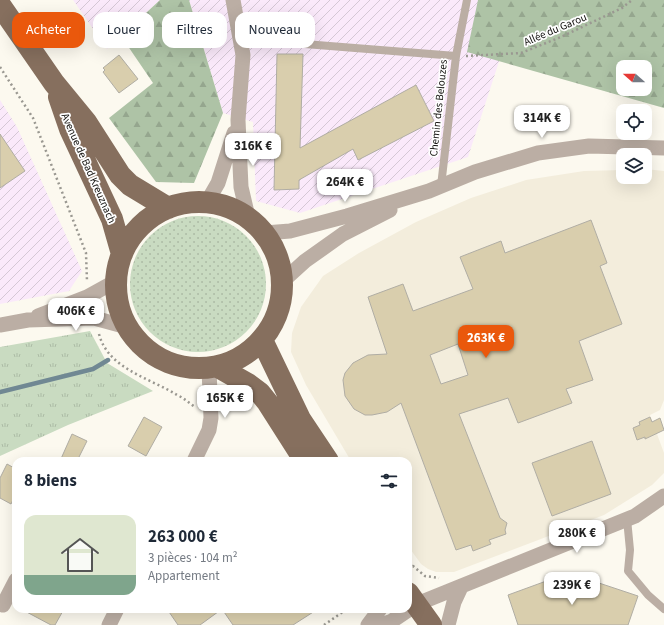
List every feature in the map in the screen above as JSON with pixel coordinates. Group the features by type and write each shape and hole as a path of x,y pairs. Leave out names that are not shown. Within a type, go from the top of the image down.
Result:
{"main road":[{"name":"Avenue de Bad Kreuznach","path":"0,5 54,83 86,122 120,175 130,185 168,208"},
{"name":"Avenue de Bad Kreuznach","path":"54,83 70,129 112,219 122,254"},
{"path":"207,202 229,207 248,217 265,233 278,256 283,281 281,303 274,323 262,340 250,352 235,361 214,368 190,368 171,364 153,355 139,343 127,327 118,305 116,281 122,254 130,239 141,226 168,208 188,203 207,202"},
{"path":"262,340 300,419 325,457"},
{"path":"214,368 242,380 260,393 302,457"},
{"path":"412,598 431,625"}],"street":[{"path":"233,0 235,12"},
{"path":"242,48 243,55 238,120 241,187 248,217"},
{"path":"207,202 218,183 238,120"},
{"path":"265,233 290,231 347,216 435,188 475,172 538,153 589,146 664,148"},
{"path":"283,281 305,262 343,234 435,188"},
{"path":"28,320 87,297 116,281"},
{"path":"0,325 28,320 94,318 127,327"},
{"path":"196,457 209,430 214,368"},
{"path":"412,595 461,587 635,516 664,496"},
{"path":"448,625 454,602 461,587"},
{"path":"3,605 12,588"},
{"path":"108,625 115,613"},
{"path":"368,625 377,613"},
{"path":"382,625 392,621 398,613"}],"lane":[{"path":"456,56 467,0"},
{"name":"Chemin des Belouzes","path":"315,45 456,56 435,188"},
{"path":"627,519 630,550 628,571 648,595 664,609"}],"path":[{"name":"Allée du Garou","path":"456,56 521,52 561,37 622,8 632,0"},
{"path":"0,67 33,118 86,253 87,297"},
{"path":"94,318 101,343 118,363 142,377 177,394 211,418"},
{"path":"412,566 425,576 444,579"},
{"path":"324,625 341,613"}],"shaded area":[{"path":"73,0 160,0 147,12 93,12 93,29 85,17 85,12 81,12"},
{"path":"189,0 519,0 468,157 300,213 256,201 253,122 223,113 203,48 227,48 227,12 193,12"},
{"path":"0,100 17,127 82,271 69,291 0,304"},
{"path":"616,170 616,184 652,184 652,170 664,171 664,400 660,410 650,415 664,453 664,473 652,485 604,515 454,572 436,572 428,569 421,564 412,552 412,457 349,457 306,385 291,352 292,333 301,307 323,276 359,253 416,222 471,198 526,180 584,171"}],"green space":[{"path":"160,0 189,0 193,12 162,12 162,48 203,48 223,113 194,183 156,182 109,118 153,83 129,48 154,48 154,12 147,12"},
{"path":"478,0 664,0 664,108 622,96 652,96 652,60 616,60 616,94 467,52"},
{"path":"191,216 205,216 224,221 236,227 251,241 261,258 265,271 265,297 261,310 255,322 241,337 236,341 218,349 205,352 191,352 172,347 160,341 145,327 141,322 133,304 130,291 130,277 135,258 141,246 155,231 160,227 178,219"},
{"path":"90,331 107,363 153,391 68,425 0,456 0,347"}],"building":[{"path":"277,54 303,54 300,148 416,85 434,121 358,160 353,149 299,180 299,189 274,190"},
{"path":"119,55 138,79 119,93 103,72 105,70 103,68"},
{"path":"0,134 25,171 0,188"},
{"path":"591,220 607,263 600,266 622,324 579,341 593,380 566,389 572,403 518,423 508,398 459,414 500,518 507,523 505,530 506,534 489,540 491,544 473,551 471,545 456,550 401,403 387,412 365,415 354,409 345,396 343,380 345,373 353,363 368,355 387,354 368,297 403,284 413,311 473,289 460,257 501,241 505,253","holes":["458,344 468,375 441,384 430,355"]},
{"path":"144,417 162,427 146,456 128,446"},
{"path":"650,417 652,422 660,418 664,430 645,439 645,437 637,440 633,428 640,425 639,422"},
{"path":"72,434 87,441 79,457 62,457"},
{"path":"592,441 611,494 552,516 532,463"},
{"path":"7,464 12,467 11,504 0,498 0,478"},
{"path":"560,576 565,590 591,597 596,582 638,596 628,625 518,625 508,595"},
{"path":"28,613 62,613 55,625 51,625"},
{"path":"170,613 216,613 200,625 178,625"},
{"path":"225,613 312,613 293,625 233,625"}],"waterway":[{"path":"0,392 93,369 108,360"}]}
